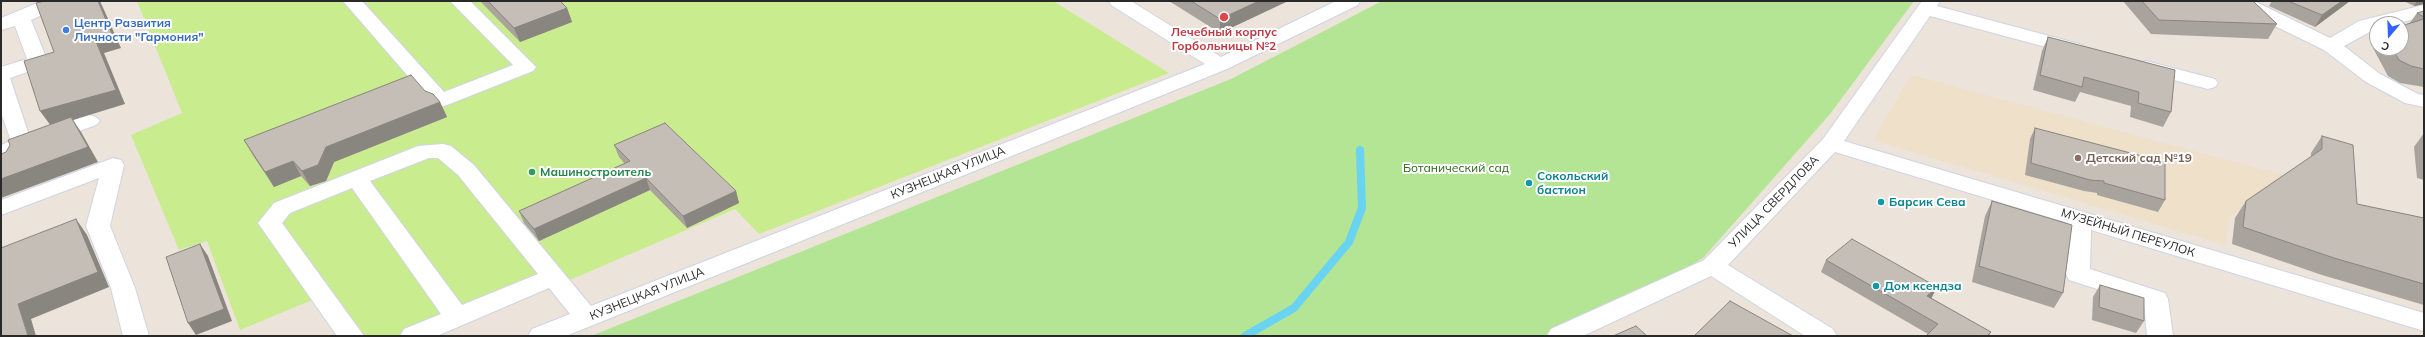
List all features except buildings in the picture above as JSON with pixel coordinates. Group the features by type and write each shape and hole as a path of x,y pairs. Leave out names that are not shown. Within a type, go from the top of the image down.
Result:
{"street":[{"path":"1,24 21,18 57,1"},
{"path":"352,1 440,101 526,67 460,1"},
{"path":"1118,1 1220,65"},
{"name":"КУЗНЕЦКАЯ УЛИЦА","path":"541,336 1220,65 1351,1"},
{"path":"2239,1 2331,46 2373,78 2412,99 2424,100"},
{"path":"1929,5 2095,54"},
{"name":"УЛИЦА СВЕРДЛОВА","path":"1560,336 1712,266 1831,144 1929,5"},
{"path":"2331,46 2366,25 2424,11"},
{"path":"1,74 38,62 21,18"},
{"path":"2125,61 2208,83"},
{"path":"1,79 19,137"},
{"path":"1,164 9,161 4,151 89,121"},
{"name":"МУЗЕЙНЫЙ ПЕРЕУЛОК","path":"1831,144 2424,322"},
{"path":"351,336 270,223 282,208 426,151 443,150 466,170 587,318"},
{"path":"1,208 113,164 98,226 123,288 136,336"},
{"path":"356,178 457,317"},
{"path":"2080,218 2078,274 2156,299 2160,336"},
{"path":"1712,266 1824,336"},
{"path":"413,336 553,277"}],"shaded area":[{"name":"Детский сад №19","path":"1911,75 2290,177 2230,217 2226,245 1873,140"}],"green space":[{"name":"Машиностроитель","path":"137,1 1053,1 1169,73 759,234 735,209 528,298 430,336 336,336 317,298 240,330 207,241 179,250 131,135 182,113"},
{"name":"Ботанический сад","path":"1382,1 1914,1 1830,114 1704,257 1674,277 1550,336 591,336 1231,79"}],"waterway":[{"path":"1245,336 1294,308 1349,242 1362,208 1360,150"}],"place":[{"name":"Лечебный корпус Горбольницы №2","path":"1224,17"},
{"name":"Центр Развития Личности \"Гармония\"","path":"66,30"},
{"name":"Детский сад №19","path":"2078,158"},
{"name":"Машиностроитель","path":"532,172"},
{"name":"Сокольский бастион","path":"1529,183"},
{"name":"Барсик Сева","path":"1881,202"},
{"name":"Дом ксендза","path":"1876,286"}]}
